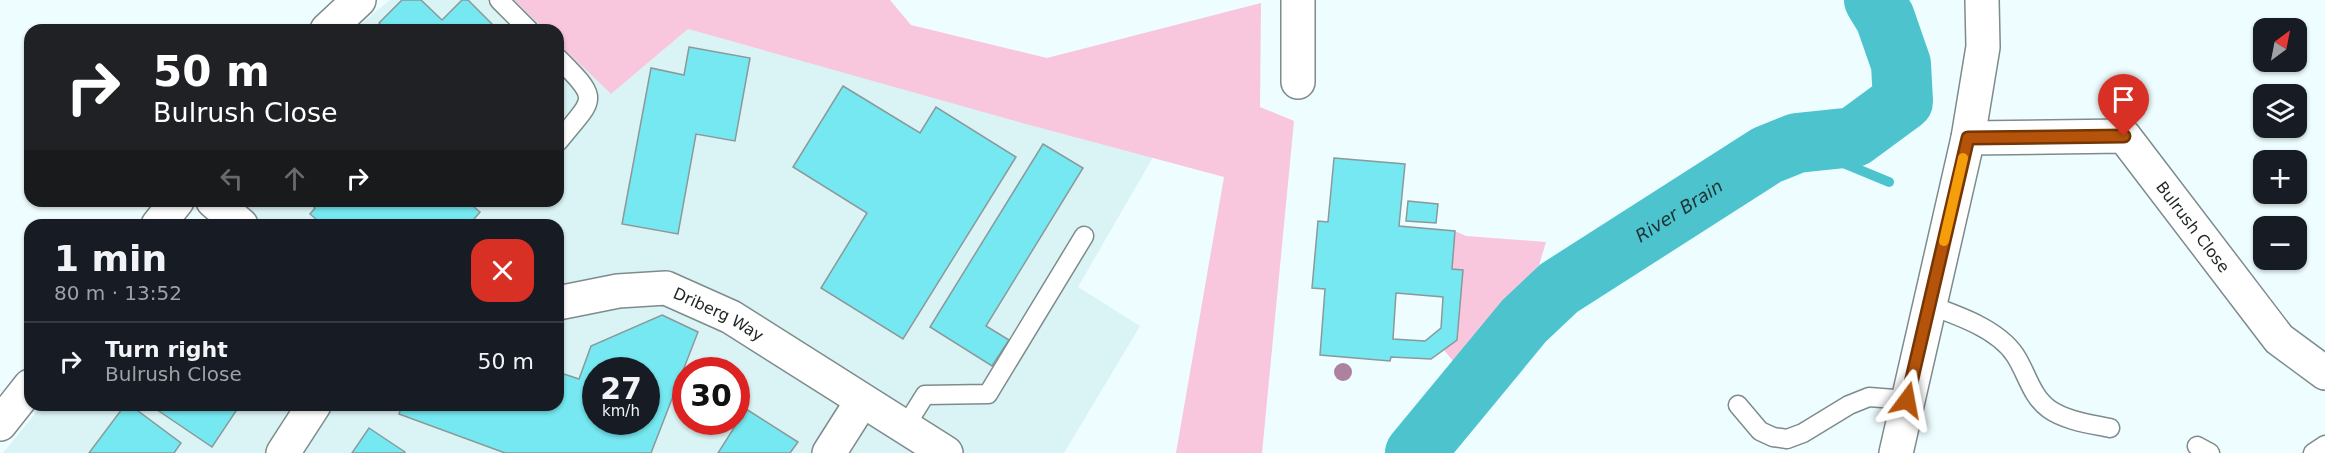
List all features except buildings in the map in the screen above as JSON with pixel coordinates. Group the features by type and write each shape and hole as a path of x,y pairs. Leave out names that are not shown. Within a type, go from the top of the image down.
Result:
{"street":[{"path":"335,24 359,0"},
{"path":"1298,0 1298,82"},
{"path":"1896,453 1968,138 1983,47 1982,0"},
{"name":"Bulrush Close","path":"1968,138 2124,136 2279,339 2325,373"},
{"path":"163,219 172,207"},
{"path":"220,207 234,219"},
{"name":"Driberg Way","path":"564,302 618,291 666,288 731,317 946,453"},
{"path":"0,424 24,394"},
{"path":"829,453 862,401"},
{"path":"283,453 310,411"}],"lane":[{"path":"499,0 523,24"},
{"path":"564,64 581,81 589,95 589,104 564,135"},
{"path":"905,427 925,395 987,394 1084,236"},
{"path":"1929,305 1964,317 1998,338 2014,354 2038,399 2050,410 2071,419 2110,428"},
{"path":"1738,405 1760,431 1773,437 1787,439 1803,433 1849,405 1869,397 1907,400"},
{"path":"2313,453 2325,445"}],"shaded area":[{"path":"390,0 514,0 539,24 360,24"},
{"path":"514,0 890,0 911,25 1047,58 1261,3 1260,107 1294,121 1262,453 1176,453 1224,177 688,29 611,94 564,49 564,24 539,24"},
{"path":"688,29 1153,157 1078,287 1140,326 1064,453 3,453 37,411 564,411 564,219 233,219 244,207 564,207 564,49 611,94"},
{"path":"1455,231 1466,236 1546,242 1535,279 1481,352 1458,367 1443,349"}],"waterway":[{"name":"River Brain","path":"1415,453 1524,321 1559,288 1767,155 1797,143 1854,137 1903,101 1901,64 1885,18 1874,0"},
{"path":"1767,155 1826,156 1889,182"}],"slow traffic":[{"path":"1944,241 1963,158"}],"route":[{"path":"1907,400 1968,138 2124,136"}]}
